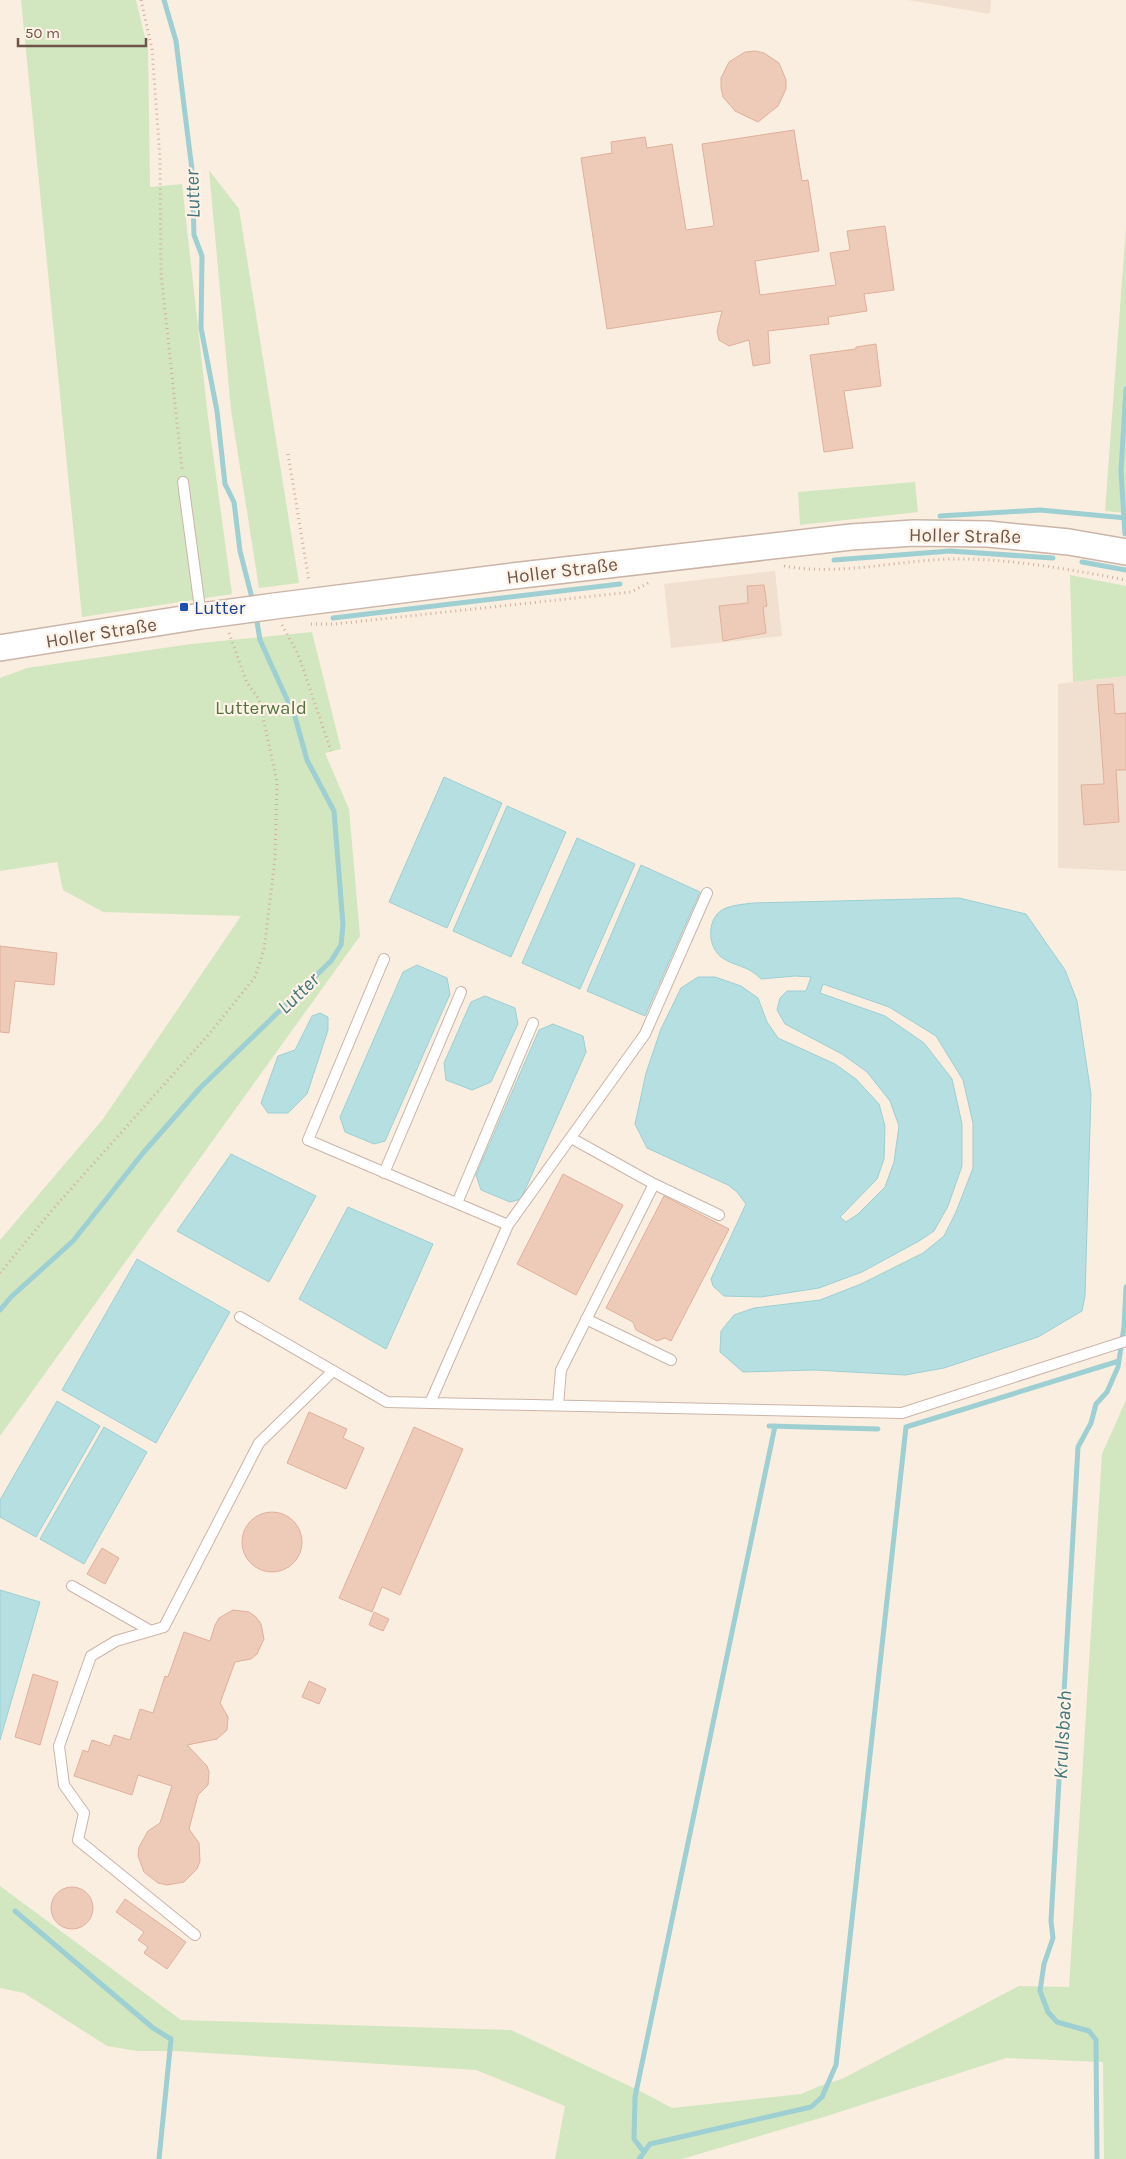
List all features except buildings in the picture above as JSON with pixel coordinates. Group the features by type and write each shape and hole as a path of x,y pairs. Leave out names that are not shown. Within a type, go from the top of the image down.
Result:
{"street":[{"name":"Holler Straße","path":"0,648 201,616 232,622 279,620 310,612 788,544 914,533 1024,536 1126,552"}],"lane":[{"path":"183,482 201,616"},
{"path":"430,1403 508,1225 645,1034 706,893"},
{"path":"384,960 308,1140 508,1225"},
{"path":"384,1173 461,992"},
{"path":"457,1203 533,1023"},
{"path":"571,1138 654,1184 719,1215"},
{"path":"558,1405 561,1370 654,1184"},
{"path":"240,1317 387,1402 902,1413 1126,1341"},
{"path":"586,1319 671,1360"},
{"path":"195,1935 78,1840 84,1813 64,1785 59,1746 91,1656 116,1641 164,1627 259,1443 333,1371"},
{"path":"72,1586 151,1631"}],"path":[{"path":"141,0 152,48 160,158 161,273 183,482"},
{"path":"288,454 310,612 334,624 631,592 652,580"},
{"path":"779,565 816,570 913,561 949,559 990,560 1066,568 1126,580"},
{"path":"279,620 298,654 331,751"},
{"path":"0,1274 53,1209 210,1034 255,977 264,950 275,860 277,782 259,699 247,683 232,622"}],"shaded area":[{"path":"908,0 991,0 990,14"},
{"path":"775,571 782,636 671,648 664,584"},
{"path":"1126,676 1126,871 1058,868 1058,684"}],"green space":[{"path":"21,0 136,0 148,50 150,187 182,184 208,417 232,594 82,617"},
{"path":"209,170 239,209 299,583 259,588 231,410"},
{"path":"1126,227 1126,513 1105,511"},
{"path":"915,482 918,512 800,525 798,492"},
{"path":"1070,575 1126,586 1126,676 1073,682"},
{"name":"Lutterwald","path":"312,632 341,749 325,753 349,809 360,936 0,1436 0,1240 103,1119 241,916 103,912 63,890 57,862 0,871 0,678 27,668 191,644"},
{"path":"1126,1400 1126,2159 1104,2159 1103,2062 1006,2058 827,2116 682,2159 555,2159 565,2106 476,2070 175,2051 137,2051 107,2046 24,1993 0,1988 0,1886 181,2020 511,2030 672,2108 801,2094 842,2079 1019,1986 1069,1987 1102,1454"}],"water":[{"path":"444,777 502,803 447,928 389,902"},
{"path":"507,806 566,832 511,957 453,931"},
{"path":"577,838 635,864 580,989 522,963"},
{"path":"641,865 700,892 645,1016 587,991"},
{"path":"959,898 1026,914 1065,970 1077,1001 1091,1094 1085,1296 1082,1311 1038,1337 944,1368 905,1375 815,1370 743,1372 720,1352 721,1331 734,1315 754,1308 820,1300 861,1284 923,1253 944,1236 956,1212 973,1168 973,1123 963,1080 936,1036 889,1007 823,984 820,993 885,1016 924,1043 952,1079 962,1124 962,1166 948,1206 934,1231 919,1241 862,1272 819,1288 761,1297 724,1296 713,1286 711,1279 746,1204 737,1192 728,1185 647,1148 635,1124 646,1073 661,1029 681,988 698,977 715,977 741,986 758,998 767,1022 778,1038 835,1064 856,1079 879,1104 885,1126 884,1159 877,1179 840,1217 846,1222 858,1214 885,1187 894,1162 899,1126 890,1101 867,1072 842,1054 785,1024 777,1010 780,998 787,991 806,991 811,977 795,976 761,979 751,971 726,960 716,952 713,945 711,938 712,923 715,917 726,908 753,903"},
{"path":"417,965 447,978 450,994 385,1141 374,1144 345,1132 340,1117 403,972"},
{"path":"485,996 515,1008 518,1024 491,1082 472,1090 446,1080 444,1063 471,1002"},
{"path":"320,1013 328,1017 328,1030 307,1094 288,1113 268,1113 261,1103 278,1056 295,1050 312,1016"},
{"path":"553,1024 583,1036 586,1052 521,1199 510,1202 481,1190 476,1175 539,1030"},
{"path":"231,1154 316,1196 269,1282 177,1231"},
{"path":"348,1207 433,1244 386,1349 299,1299"},
{"path":"137,1259 230,1312 156,1443 62,1390"},
{"path":"57,1401 100,1426 36,1537 0,1517 0,1500"},
{"path":"104,1427 147,1452 84,1564 40,1539"},
{"path":"0,1590 40,1602 0,1740"}],"waterway":[{"name":"Lutter","path":"164,0 176,41 192,170 194,235 202,256 201,328 217,411 225,484 234,502 240,551 253,602"},
{"name":"Krullsbach","path":"1125,534 1121,471 1126,389"},
{"path":"940,516 1040,510 1126,518"},
{"path":"834,560 950,551 1053,558"},
{"path":"1082,562 1126,570"},
{"path":"333,618 620,584"},
{"name":"Lutter","path":"0,1310 11,1297 73,1241 143,1153 200,1088 331,961 341,945 343,925 334,811 307,760 295,717 260,640 256,616"},
{"name":"Krullsbach","path":"1097,2159 1096,2040 1089,2031 1057,2022 1048,2012 1040,1991 1044,1964 1053,1938 1051,1921 1078,1447 1091,1423 1096,1404 1107,1392 1118,1367 1124,1327 1126,1287"},
{"path":"639,2159 650,2144 811,2107 822,2097 836,2065 906,1427 1119,1361"},
{"path":"769,1426 878,1429"},
{"path":"644,2152 634,2139 635,2097 775,1426"},
{"path":"15,1911 153,2028 171,2039 159,2159"}],"place":[{"name":"Lutter","path":"184,607"}]}
